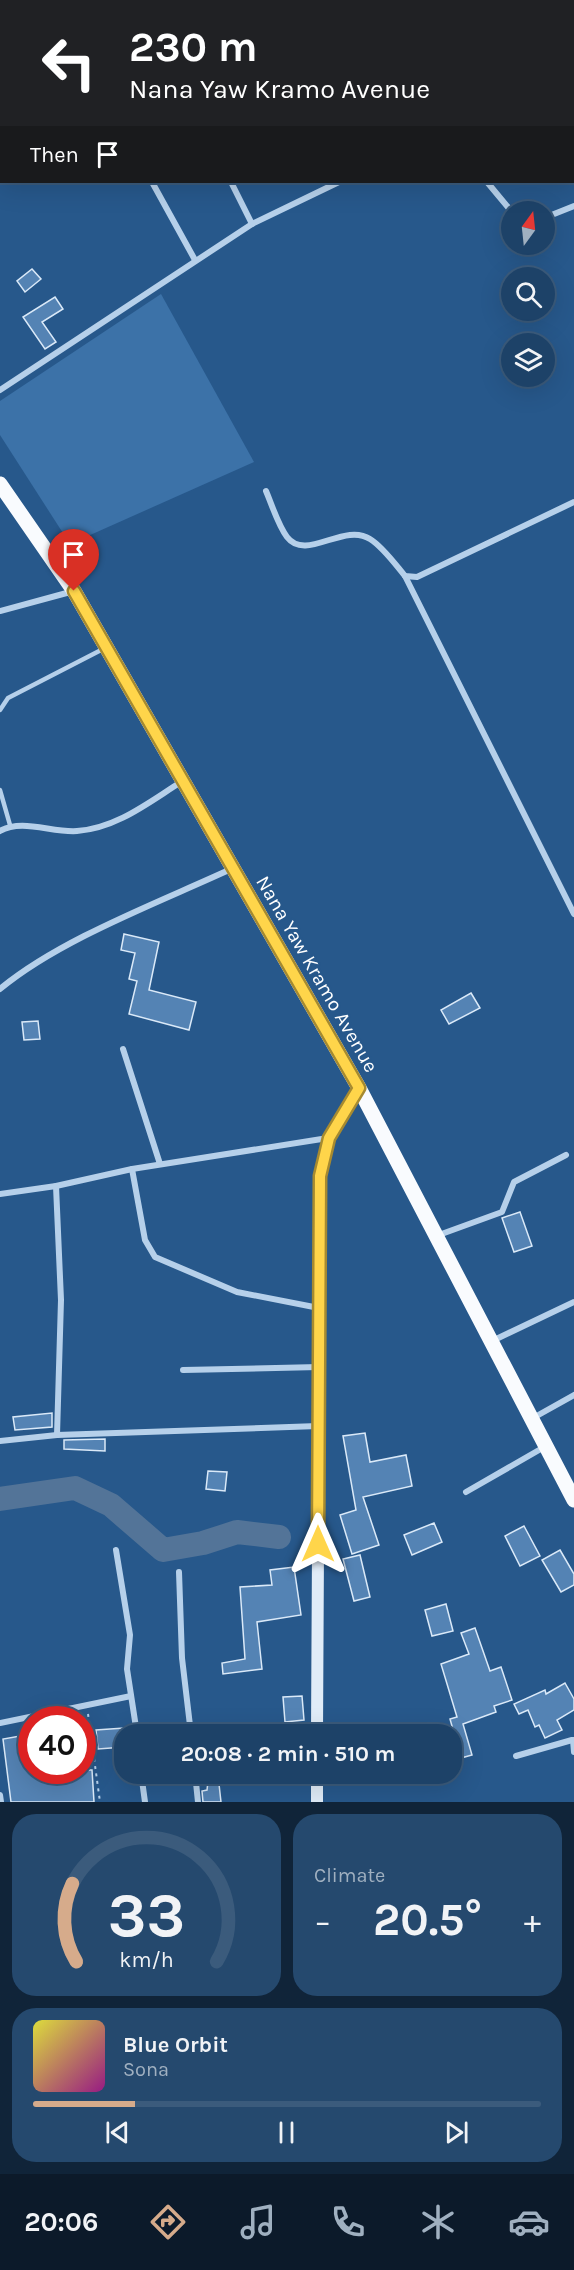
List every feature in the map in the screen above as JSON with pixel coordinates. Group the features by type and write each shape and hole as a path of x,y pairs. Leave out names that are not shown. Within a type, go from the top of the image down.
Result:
{"main road":[{"name":"Nana Yaw Kramo Avenue","path":"0,484 74,591 359,1088 574,1500"}],"street":[{"path":"153,183 195,260"},
{"path":"232,183 252,224"},
{"path":"0,390 88,335 195,260 252,224 337,183"},
{"path":"489,183 503,201"},
{"path":"555,214 574,206"},
{"path":"266,491 288,538 298,546 308,547 332,537 353,535 369,538 405,576 571,898 574,914"},
{"path":"405,576 417,577 430,572 495,538 574,502"},
{"path":"0,611 74,591"},
{"path":"0,823 76,831 112,824 182,782"},
{"path":"0,831 10,825"},
{"path":"0,989 15,976 75,942 232,869"},
{"path":"123,1049 160,1164"},
{"path":"317,1724 320,1176 329,1138 359,1088"},
{"path":"0,1194 56,1186 160,1164 329,1138"},
{"path":"436,1236 502,1212 514,1182 566,1155"},
{"path":"132,1169 145,1240 154,1257 237,1292 319,1308"},
{"path":"56,1186 61,1300 57,1435"},
{"path":"492,1341 574,1302"},
{"path":"183,1370 319,1367"},
{"path":"532,1418 574,1395"},
{"path":"0,1441 57,1435 319,1426"},
{"path":"466,1492 546,1446"},
{"path":"116,1550 130,1635 127,1669 135,1724"},
{"path":"178,1572 190,1724"},
{"path":"0,1723 131,1696"},
{"path":"516,1756 573,1740 574,1752"},
{"path":"142,1784 144,1802"},
{"path":"196,1784 198,1802"},
{"path":"317,1784 317,1802"},
{"path":"0,1795 1,1802"}],"lane":[{"path":"0,710 8,698 106,648"},
{"path":"0,790 10,825"}],"path":[{"path":"87,1705 100,1802"}],"shaded area":[{"path":"161,294 254,462 70,544 0,435 0,401"}],"building":[{"path":"32,269 41,279 25,292 17,281"},
{"path":"55,297 63,309 42,322 56,342 45,349 23,317"},
{"path":"124,934 159,942 149,990 196,1002 189,1030 129,1014 137,981 129,979 135,953 121,950"},
{"path":"471,993 480,1008 449,1024 441,1010"},
{"path":"38,1021 40,1039 24,1040 22,1022"},
{"path":"520,1212 532,1246 514,1252 502,1218"},
{"path":"52,1413 52,1427 15,1430 13,1417"},
{"path":"365,1433 370,1462 406,1455 412,1486 363,1497 379,1545 352,1554 340,1515 356,1510 343,1436"},
{"path":"105,1439 105,1451 64,1449 64,1440"},
{"path":"208,1471 227,1472 225,1491 206,1489"},
{"path":"434,1523 442,1542 412,1555 404,1535"},
{"path":"524,1526 540,1556 520,1566 505,1536"},
{"path":"560,1550 574,1574 574,1585 561,1592 542,1560"},
{"path":"360,1555 370,1597 354,1601 343,1559"},
{"path":"294,1567 301,1615 257,1622 262,1669 223,1674 222,1663 245,1659 240,1587 272,1585 270,1570"},
{"path":"446,1604 453,1631 432,1636 425,1610"},
{"path":"475,1628 490,1671 501,1667 512,1700 494,1706 496,1712 463,1724 472,1755 462,1758 462,1724 451,1724 450,1719 457,1717 441,1664 469,1654 461,1633"},
{"path":"565,1683 574,1699 574,1710 557,1720 562,1730 545,1738 539,1725 535,1727 528,1710 519,1714 514,1704 545,1690 546,1694"},
{"path":"302,1696 304,1720 285,1722 283,1697"},
{"path":"114,1729 114,1748 98,1749 96,1730"},
{"path":"18,1736 18,1784 93,1784 94,1802 11,1802 3,1739"},
{"path":"208,1784 219,1784 221,1802 203,1802 202,1791 207,1790"}],"waterway":[{"path":"0,1499 75,1488 111,1505 163,1550 203,1543 237,1532 279,1537"}],"route":[{"path":"74,591 359,1088 329,1138 320,1176 318,1544"}]}
